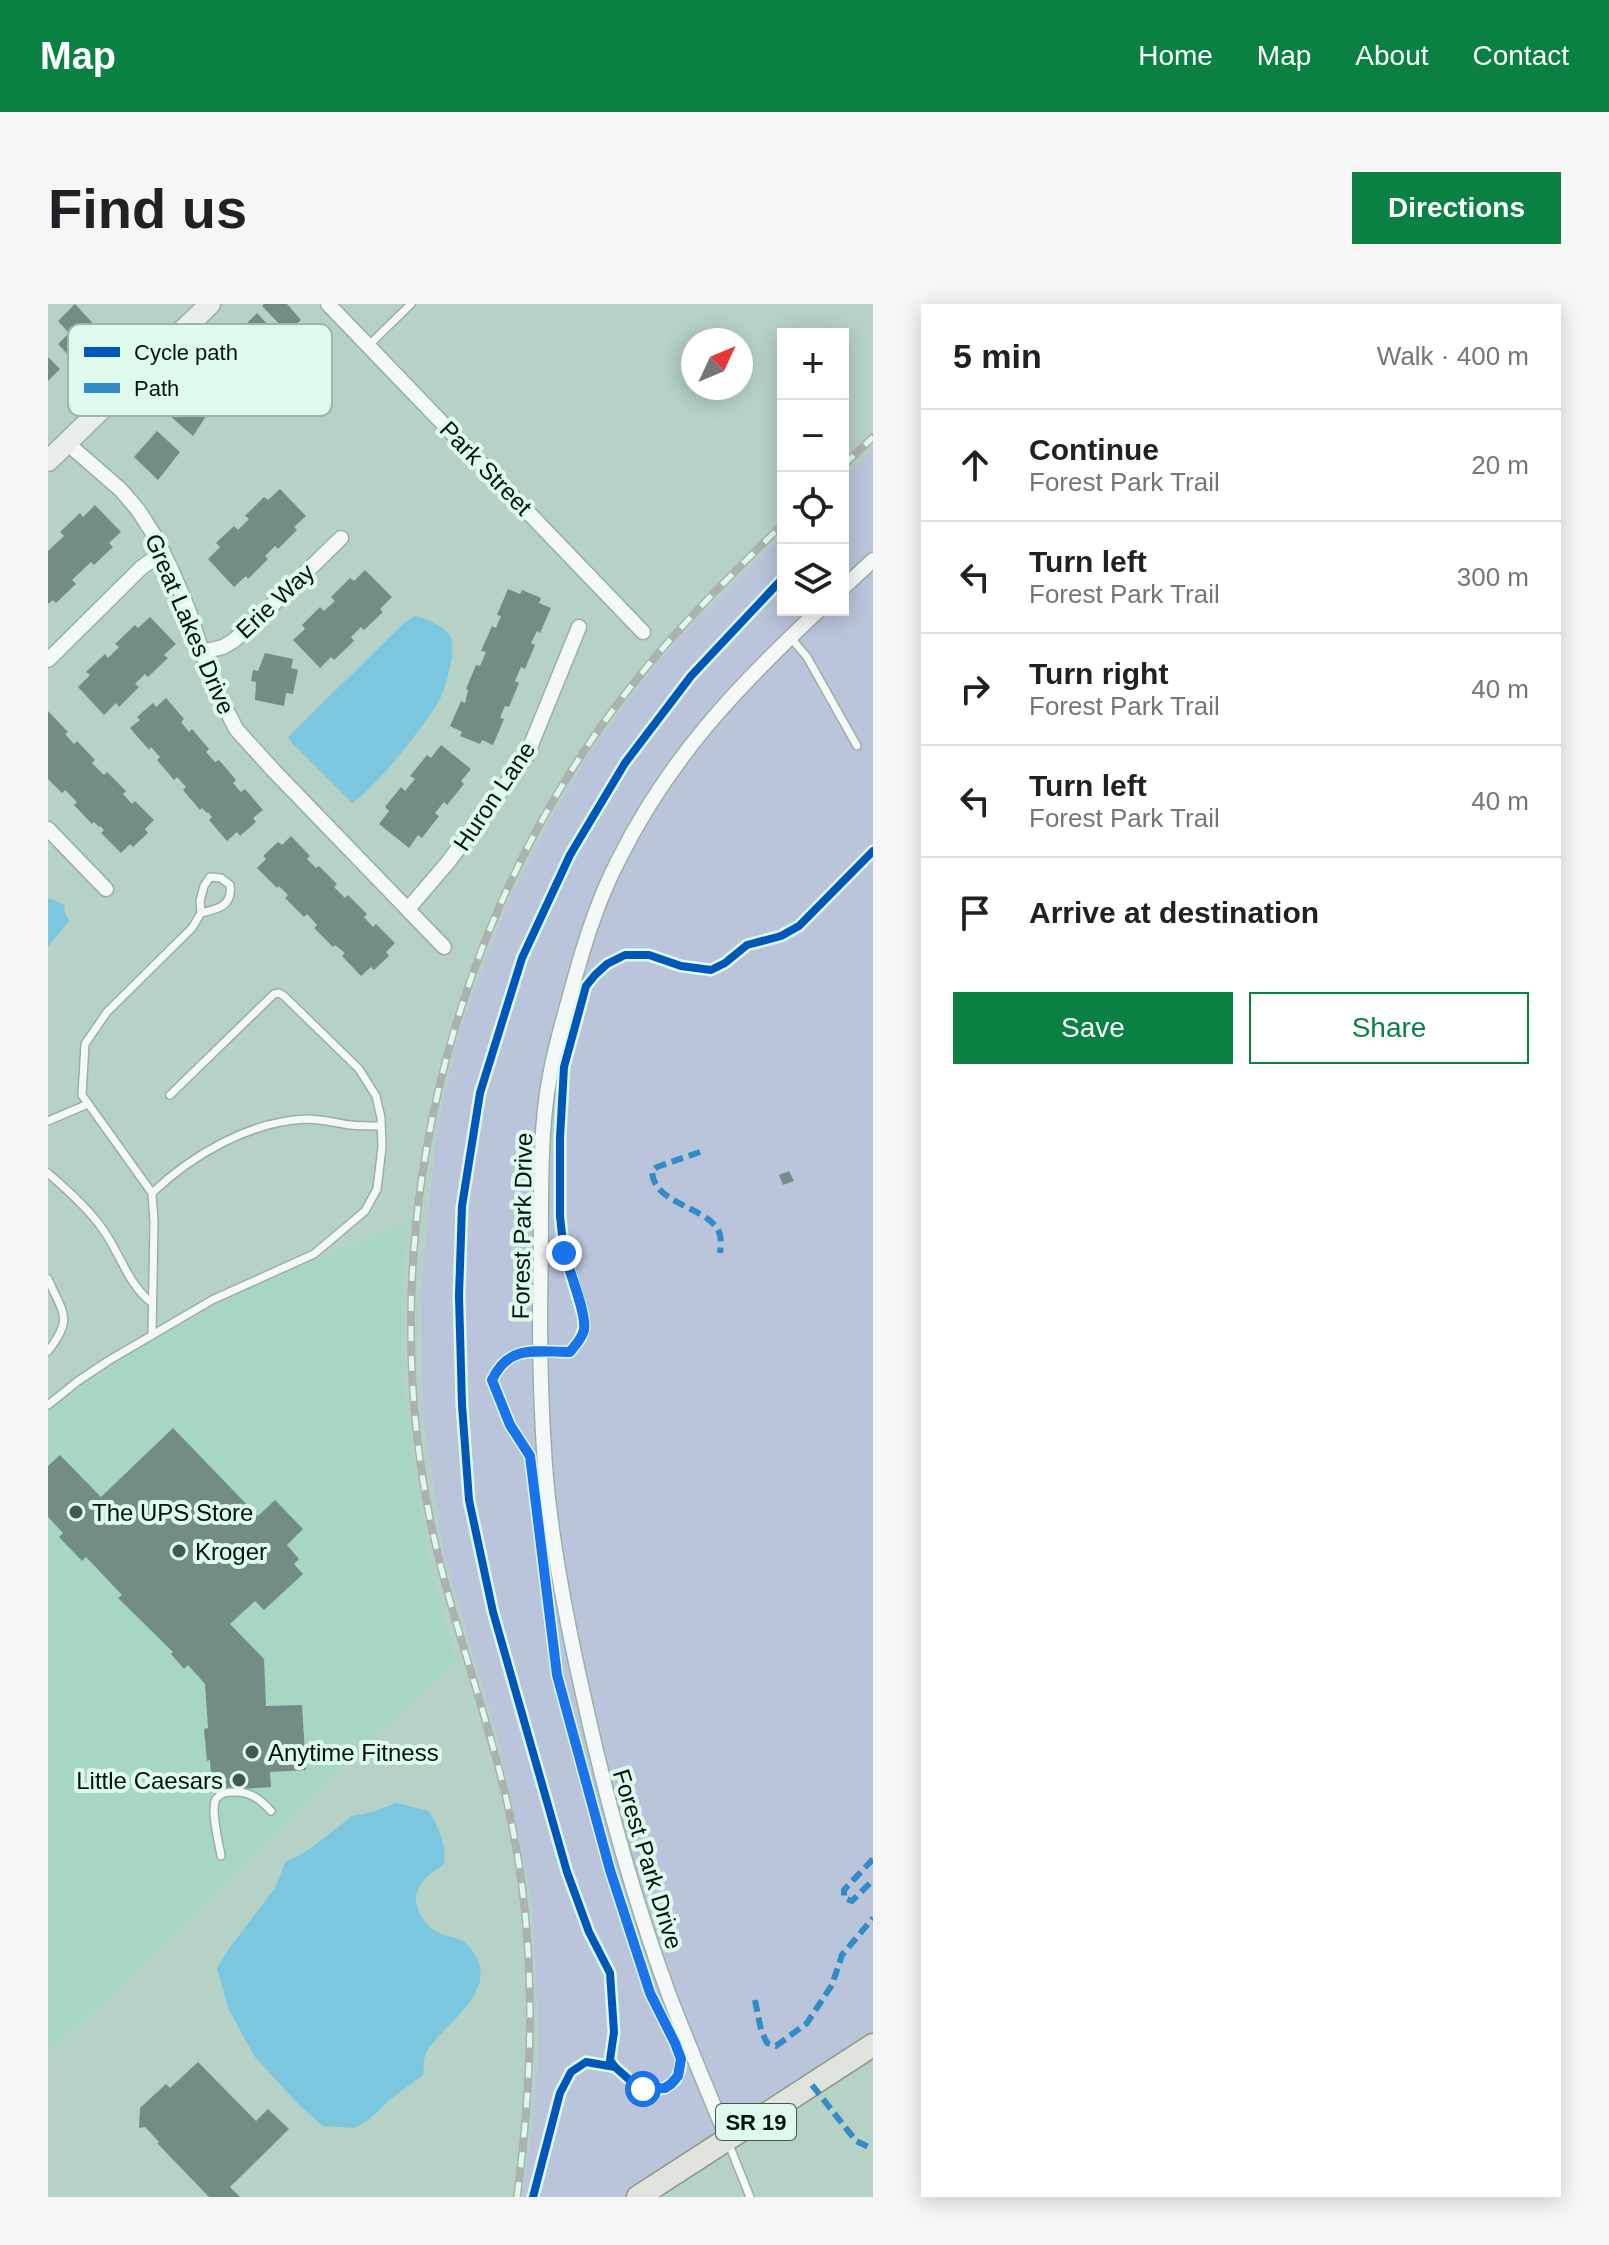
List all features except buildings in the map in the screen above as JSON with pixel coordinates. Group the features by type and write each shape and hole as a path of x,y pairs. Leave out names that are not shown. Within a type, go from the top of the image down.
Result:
{"main road":[{"name":"SR 19","path":"638,2197 873,2045"}],"street":[{"path":"189,324 210,304"},
{"name":"Park Street","path":"328,304 643,632"},
{"path":"48,461 95,416"},
{"name":"Great Lakes Drive","path":"67,443 121,490 138,510 163,552 188,609 211,679 236,729 444,947"},
{"name":"Erie Way","path":"202,652 223,647 250,627 341,538"},
{"path":"49,658 141,568 163,552"},
{"path":"849,582 873,560"},
{"name":"Forest Park Drive","path":"728,2140 649,1936 613,1817 568,1629 545,1467 539,1338 544,1117 550,1077 581,954 599,903 648,804 696,737 729,698 813,616"},
{"name":"Huron Lane","path":"408,909 449,861 526,757 579,627"},
{"path":"49,833 106,889"}],"lane":[{"path":"368,346 411,304"},
{"path":"790,637 807,657 857,746"},
{"path":"152,1335 152,1193 82,1095 85,1044 107,1012 192,928 201,913 200,901 210,877 221,878 230,885 229,900 221,908 201,913"},
{"path":"48,1405 78,1381 212,1300 314,1254 365,1211 377,1189 382,1147 376,1096 359,1069 279,993 274,994 170,1095"},
{"path":"48,1121 88,1104"},
{"path":"152,1193 209,1149 283,1122 309,1119 381,1126"},
{"path":"48,1173 84,1206 105,1232 139,1293 152,1303"},
{"path":"48,1279 65,1318 62,1334 48,1351"},
{"path":"221,1856 215,1825 215,1801 219,1796 247,1793 271,1811"},
{"path":"728,2140 750,2197"}],"path":[{"path":"461,1357 462,1383"},
{"path":"424,1362 492,1380"},
{"path":"496,1395 492,1380 498,1368"}],"shaded area":[{"path":"873,450 873,2041 635,2197 522,2197 535,2110 539,2035 532,1902 501,1749 444,1554 422,1409 421,1291 436,1135 457,1040 511,895 554,813 588,756 624,705 676,641 777,540 777,616 849,616 849,472"},
{"path":"408,1221 402,1294 402,1364 408,1427 428,1555 456,1663 336,1773 48,2055 48,1412 137,1349 249,1289"}],"water":[{"path":"415,616 440,627 451,638 451,660 445,686 433,710 400,755 352,803 288,737 403,624"},
{"path":"48,898 65,905 64,911 69,921 48,947"},
{"path":"396,1803 429,1811 436,1823 443,1844 444,1864 421,1884 417,1907 422,1918 435,1931 469,1946 479,1964 480,1978 471,2001 427,2051 423,2075 354,2128 323,2126 255,2057 229,2010 217,1968 275,1888 286,1861 315,1845 352,1816"}],"railway":[{"path":"849,460 873,437"},
{"path":"517,2197 529,2052 530,2004 524,1907 509,1811 431,1524 415,1415 411,1305 420,1194 440,1085 471,979 513,876 566,779 629,689 684,625 777,530"}],"marked path":[{"path":"700,1152 657,1167 652,1171 654,1182 669,1197 701,1214 717,1228 720,1253"},
{"path":"873,1859 844,1890 844,1898 852,1901 873,1880"},
{"path":"755,2000 761,2030 767,2043 776,2046 807,2023 832,1985 842,1955 873,1918"},
{"path":"812,2085 856,2141 873,2149"}],"cycle path":[{"path":"615,2067 610,2060 614,2032 610,1973 589,1932 567,1872 493,1612 469,1500 459,1296 462,1206 480,1093 522,958 570,855 625,763 691,676 777,584"},
{"path":"533,2197 560,2093 571,2072 586,2062 615,2067 633,2083 653,2090 665,2088 675,2081 681,2059 650,1993 610,1870 557,1675 530,1456 510,1425 492,1380 499,1368 515,1355 535,1351 570,1352 584,1328 564,1253 560,1216 564,1067 586,986 607,964 625,955 649,955 681,966 711,970 747,945 781,936 799,926 873,851"}],"place":[{"name":"The UPS Store","path":"76,1512"},
{"name":"Kroger","path":"179,1551"},
{"name":"Anytime Fitness","path":"252,1752"},
{"name":"Little Caesars","path":"239,1780"}],"route":[{"path":"564,1253 583,1315 584,1328 580,1339 570,1352 516,1354 506,1359 492,1380 502,1410 530,1456 557,1675 610,1870 650,1993 681,2059 675,2081 665,2088 643,2089"}]}
